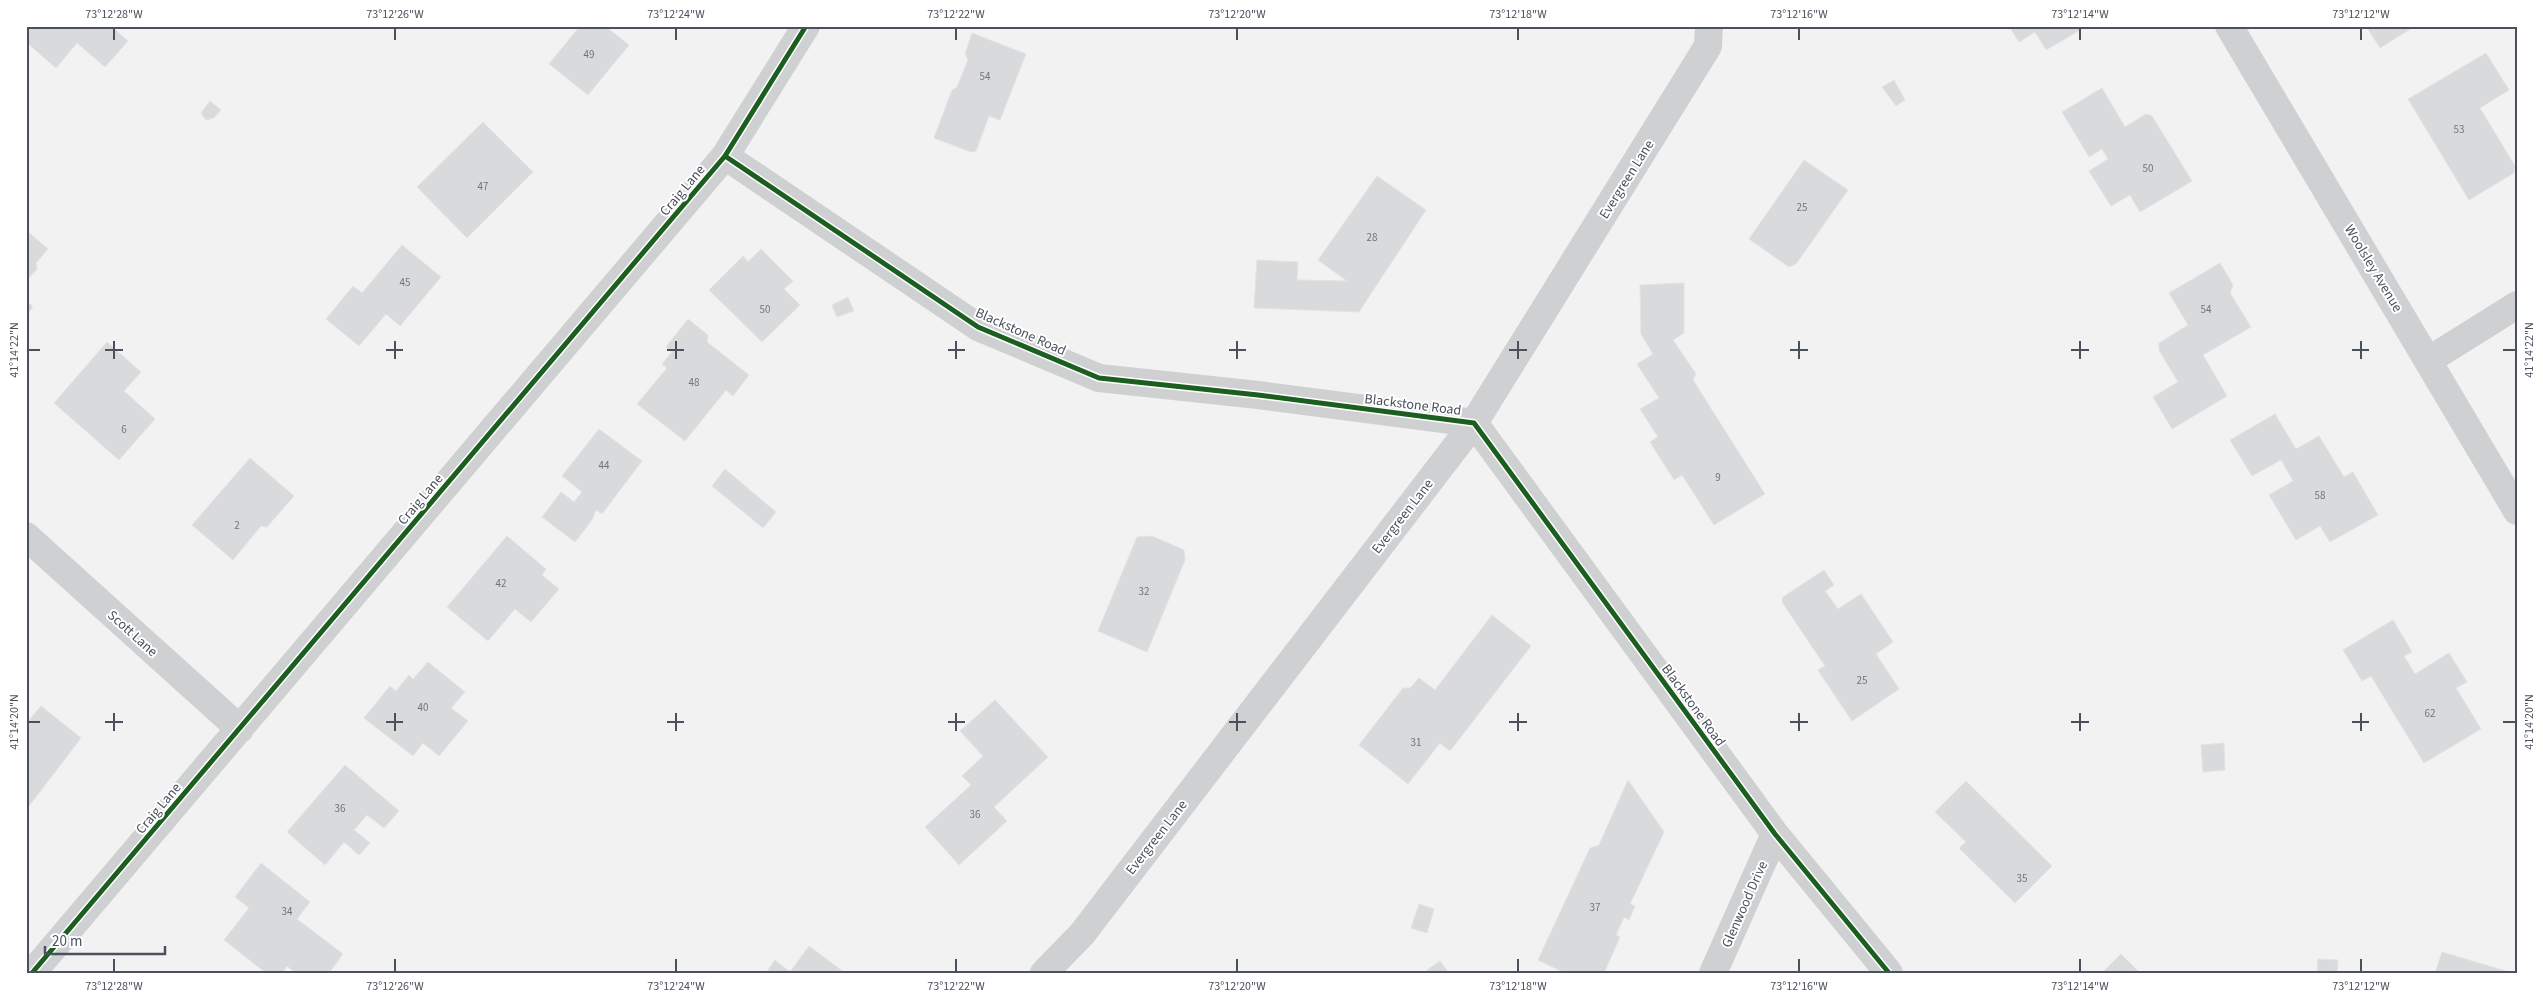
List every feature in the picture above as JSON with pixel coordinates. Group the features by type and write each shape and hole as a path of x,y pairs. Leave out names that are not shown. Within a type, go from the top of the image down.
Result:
{"street":[{"name":"Craig Lane","path":"32,973 725,156 806,26"},
{"name":"Evergreen Lane","path":"1044,973 1082,934 1474,423 1708,46 1709,26"},
{"name":"Woolsley Avenue","path":"2229,26 2517,511"},
{"name":"Blackstone Road","path":"725,156 978,327 1099,378 1258,395 1474,423 1776,834 1889,973"},
{"path":"2429,360 2517,304"},
{"name":"Scott Lane","path":"26,536 240,729"},
{"name":"Glenwood Drive","path":"1714,973 1776,834"}],"building":[{"path":"26,26 111,26 128,41 105,67 77,43 56,68 26,42"},
{"path":"580,26 605,26 629,45 588,95 549,64"},
{"path":"2009,26 2087,26 2046,50 2035,32 2019,42"},
{"path":"2366,26 2415,26 2380,48"},
{"path":"972,33 1026,54 1000,120 989,116 976,151 971,152 934,138 952,90 957,87 968,60 965,54"},
{"path":"2486,53 2509,90 2480,108 2515,166 2514,173 2469,200 2408,99"},
{"path":"1894,80 1905,100 1896,106 1882,87"},
{"path":"2102,88 2125,127 2146,114 2152,116 2192,181 2140,212 2130,195 2111,206 2089,171 2108,159 2102,149 2089,157 2062,112"},
{"path":"210,101 221,110 214,118 206,120 201,113"},
{"path":"483,122 533,172 467,238 417,187"},
{"path":"1804,160 1848,190 1796,264 1789,267 1749,239"},
{"path":"1377,176 1426,210 1359,312 1254,308 1257,260 1298,262 1297,280 1347,281 1318,260"},
{"path":"26,230 48,249 36,263 37,269 26,281"},
{"path":"402,245 441,277 400,326 386,314 359,346 326,319 353,286 362,293"},
{"path":"761,249 793,281 784,289 800,305 762,342 709,290 743,256 748,262"},
{"path":"2220,263 2233,285 2230,293 2251,327 2203,355 2227,396 2172,429 2153,397 2178,382 2159,350 2159,343 2188,325 2169,293"},
{"path":"1684,283 1684,333 1673,340 1696,374 1693,380 1765,494 1714,525 1682,475 1674,480 1650,442 1658,437 1640,409 1659,398 1637,364 1653,354 1641,334 1640,285"},
{"path":"848,297 854,311 837,317 832,305"},
{"path":"26,300 33,307 26,315"},
{"path":"688,319 708,335 707,342 749,375 733,396 726,390 685,441 637,404 667,368 662,364 672,352 666,347"},
{"path":"107,342 141,372 124,391 155,419 119,460 54,403"},
{"path":"2275,414 2296,449 2319,436 2344,477 2353,472 2378,515 2330,542 2320,526 2296,540 2269,495 2293,481 2281,460 2252,476 2230,440"},
{"path":"599,429 642,461 602,514 596,510 592,520 575,542 542,517 561,492 574,502 582,492 562,476"},
{"path":"250,458 294,496 267,527 261,526 233,560 192,525"},
{"path":"725,469 776,512 763,528 712,486"},
{"path":"507,536 546,569 542,575 559,589 531,622 515,609 488,641 447,607"},
{"path":"1152,536 1184,550 1185,560 1147,652 1098,631 1137,537"},
{"path":"1824,570 1834,585 1825,591 1838,609 1861,594 1893,642 1876,654 1899,689 1852,721 1818,670 1825,666 1782,602 1783,597"},
{"path":"1492,615 1531,646 1450,751 1440,743 1408,784 1359,745 1403,688 1410,688 1419,678 1435,690"},
{"path":"2393,620 2412,652 2404,656 2415,674 2449,653 2467,682 2456,688 2481,729 2424,763 2371,676 2362,681 2343,650"},
{"path":"428,662 465,692 451,708 468,721 439,756 423,743 413,756 364,718 390,686 396,691 409,675 413,679"},
{"path":"995,700 1048,757 994,807 1007,821 959,865 925,827 971,785 962,776 983,756 960,731"},
{"path":"41,706 81,738 26,810 26,724"},
{"path":"2224,743 2225,770 2203,772 2201,745"},
{"path":"345,765 399,811 384,828 367,815 354,830 370,843 359,855 344,842 325,865 287,832"},
{"path":"1628,780 1664,832 1630,904 1635,906 1629,920 1624,917 1616,935 1620,937 1604,973 1565,973 1538,960 1590,848 1599,845"},
{"path":"1966,781 2052,866 2015,903 1959,848 1966,842 1935,812"},
{"path":"261,863 310,902 297,919 343,954 329,973 296,973 287,966 282,973 266,973 224,940 249,908 235,897"},
{"path":"1419,904 1434,909 1427,933 1411,928"},
{"path":"809,946 845,973 766,973 775,960 790,972"},
{"path":"2442,952 2506,971 2505,973 2435,973"},
{"path":"2121,954 2140,973 2102,973"},
{"path":"2318,959 2338,960 2337,973 2317,973"},
{"path":"1440,961 1449,973 1429,973 1427,970"}],"cycle path":[{"path":"32,973 725,156 806,26"},
{"path":"725,156 978,327 1099,378 1258,395 1474,423 1775,834 1889,973"}]}
